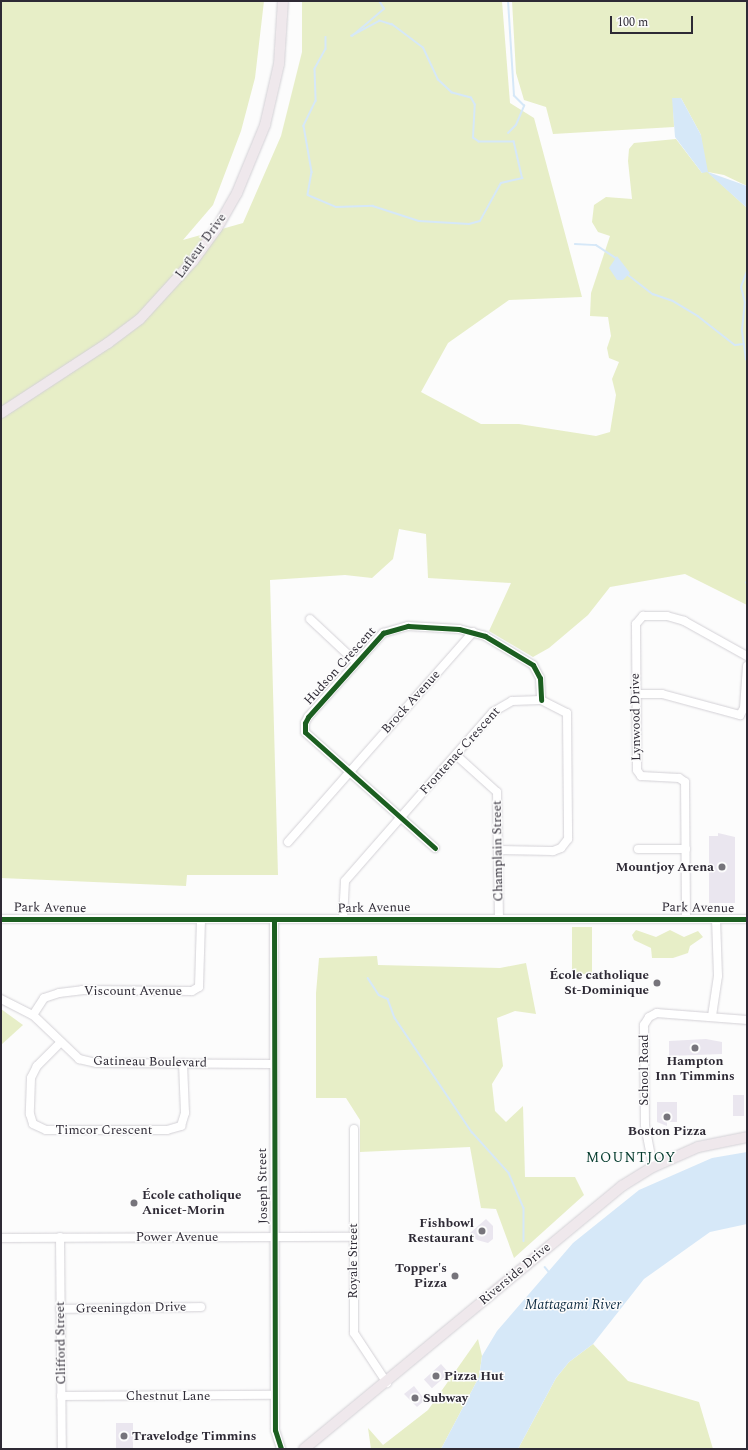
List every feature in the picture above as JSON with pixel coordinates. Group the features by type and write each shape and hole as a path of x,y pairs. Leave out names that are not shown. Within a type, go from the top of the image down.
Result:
{"main road":[{"name":"Lafleur Drive","path":"1,413 108,343 140,319 189,266 217,228 238,193 265,125 279,64 283,1"},
{"name":"Riverside Drive","path":"304,1449 387,1383 595,1207 653,1167 698,1147 747,1137"}],"street":[{"name":"Lynwood Drive","path":"686,919 685,782 679,778 641,776 637,770 635,634 638,619 643,616 667,616 684,622 747,656"},
{"path":"310,619 356,662"},
{"name":"Hudson Crescent","path":"435,848 305,732 304,723 383,633 392,629 445,627 473,632 533,665 540,678 541,700"},
{"name":"Brock Avenue","path":"288,842 473,632"},
{"path":"636,694 662,694 740,715 744,708 747,666"},
{"name":"Frontenac Crescent","path":"343,919 345,881 400,816 502,705 512,701 541,700 567,713 568,839 561,848 553,851 499,850"},
{"name":"Champlain Street","path":"456,755 497,792 499,918"},
{"path":"638,849 686,849"},
{"name":"Park Avenue","path":"1,919 274,921 499,918 747,919"},
{"path":"712,1016 718,976 716,919"},
{"name":"Viscount Avenue","path":"33,1014 44,998 59,993 82,990 192,991 199,987 201,921"},
{"name":"Joseph Street","path":"274,921 274,1430 281,1449"},
{"name":"Gatineau Boulevard","path":"1,999 33,1014 60,1044 79,1059 97,1063 273,1064"},
{"name":"School Road","path":"653,1167 645,1125 644,1025 649,1017 656,1013 712,1016 747,1020"},
{"name":"Timcor Crescent","path":"60,1044 37,1066 31,1078 30,1114 33,1124 46,1130 167,1130 181,1126 185,1113 183,1063"},
{"name":"Royale Street","path":"354,1130 354,1333 387,1383"},
{"name":"Clifford Street","path":"60,1237 62,1449"},
{"name":"Power Avenue","path":"1,1238 353,1237"},
{"name":"Greeningdon Drive","path":"60,1309 201,1307"},
{"name":"Chestnut Lane","path":"61,1396 274,1395"}],"green space":[{"path":"1,1 264,1 255,78 241,131 213,205 183,240 243,223 281,136 302,52 302,1 502,1 510,103 534,118 582,297 509,300 448,343 421,392 481,424 519,424 596,436 610,432 616,395 612,379 619,362 609,358 607,348 611,336 608,317 590,316 591,293 610,236 598,232 592,222 594,205 606,197 632,199 628,161 629,149 634,143 676,139 702,173 701,135 681,98 673,98 674,127 553,134 546,107 524,100 516,73 512,1 747,1 747,186 724,175 708,172 747,208 747,605 685,574 610,587 588,615 549,648 533,657 489,631 511,583 428,578 426,534 399,529 393,559 372,578 345,575 270,580 278,875 187,875 186,886 1,878"},
{"path":"572,927 592,927 592,974 572,974"},
{"path":"636,930 656,937 670,930 684,937 698,931 703,937 690,946 688,953 673,958 652,958 651,948 634,940 632,935"},
{"path":"377,956 378,965 500,968 526,963 536,1014 515,1011 497,1018 503,1066 492,1084 495,1111 506,1122 523,1106 525,1177 575,1177 584,1195 514,1258 496,1209 481,1208 470,1147 360,1152 360,1120 346,1098 316,1098 316,993 319,958"},
{"path":"1,1009 23,1025 1,1045"},
{"path":"478,1339 482,1356 479,1377 441,1449 371,1449 368,1428 383,1445 428,1410"},
{"path":"593,1344 628,1381 699,1402 713,1449 518,1449 556,1378 569,1362"}],"water":[{"path":"672,98 681,98 701,135 708,172 747,186 747,208 707,172 702,173 675,137"},
{"path":"617,256 630,273 623,280 617,280 609,268"},
{"name":"Mattagami River","path":"747,1152 747,1224 710,1232 644,1279 593,1344 569,1362 556,1378 518,1449 441,1449 479,1377 482,1356 497,1331 573,1243 639,1190 712,1158"}],"building":[{"name":"Mountjoy Arena","path":"718,833 735,837 735,903 709,903 709,836 718,836"},
{"name":"Hampton Inn Timmins","path":"706,1039 722,1042 722,1054 669,1056 669,1041"},
{"path":"733,1095 744,1095 744,1116 733,1116"},
{"name":"Boston Pizza","path":"657,1102 677,1102 677,1122 667,1122 667,1126 657,1122"},
{"name":"Fishbowl Restaurant","path":"486,1219 493,1226 493,1239 488,1243 477,1240 470,1233"},
{"name":"Pizza Hut","path":"441,1364 449,1373 432,1388 424,1379"},
{"name":"Subway","path":"414,1386 425,1400 417,1407 404,1394"},
{"name":"Travelodge Timmins","path":"116,1423 133,1423 133,1449 116,1449"}],"waterway":[{"path":"326,37 326,49 315,69 316,101 304,126 312,172 308,195 336,207 373,206 419,221 469,224 480,221 501,183 522,178 514,142 479,142 473,138 475,105 471,98 452,93 438,80 423,48 392,25 380,21 352,36 384,9 379,1"},
{"path":"508,1 514,96 524,106 516,125 508,133"},
{"path":"575,244 596,245 616,258"},
{"path":"746,360 742,330 745,303 741,287 747,271"},
{"path":"627,274 653,294 673,301 698,316 735,345 744,344"},
{"path":"368,978 379,995 388,999 395,1018 472,1132 509,1173 524,1208 524,1241"},
{"path":"545,1267 549,1272"}],"cycle path":[{"path":"435,848 305,732 305,723 308,717 383,633 408,626 459,629 485,636 533,665 540,678 541,700"},
{"path":"1,919 747,919"},
{"path":"274,921 275,1430 281,1449"}],"place":[{"name":"Mountjoy Arena","path":"722,867"},
{"name":"École catholique St-Dominique","path":"657,983"},
{"name":"Hampton Inn Timmins","path":"695,1048"},
{"name":"Boston Pizza","path":"667,1117"},
{"name":"École catholique Anicet-Morin","path":"134,1203"},
{"name":"Fishbowl Restaurant","path":"482,1231"},
{"name":"Topper's Pizza","path":"455,1276"},
{"name":"Pizza Hut","path":"436,1376"},
{"name":"Subway","path":"415,1398"},
{"name":"Travelodge Timmins","path":"124,1436"}],"district":[{"name":"MOUNTJOY","path":"631,1158"}]}
